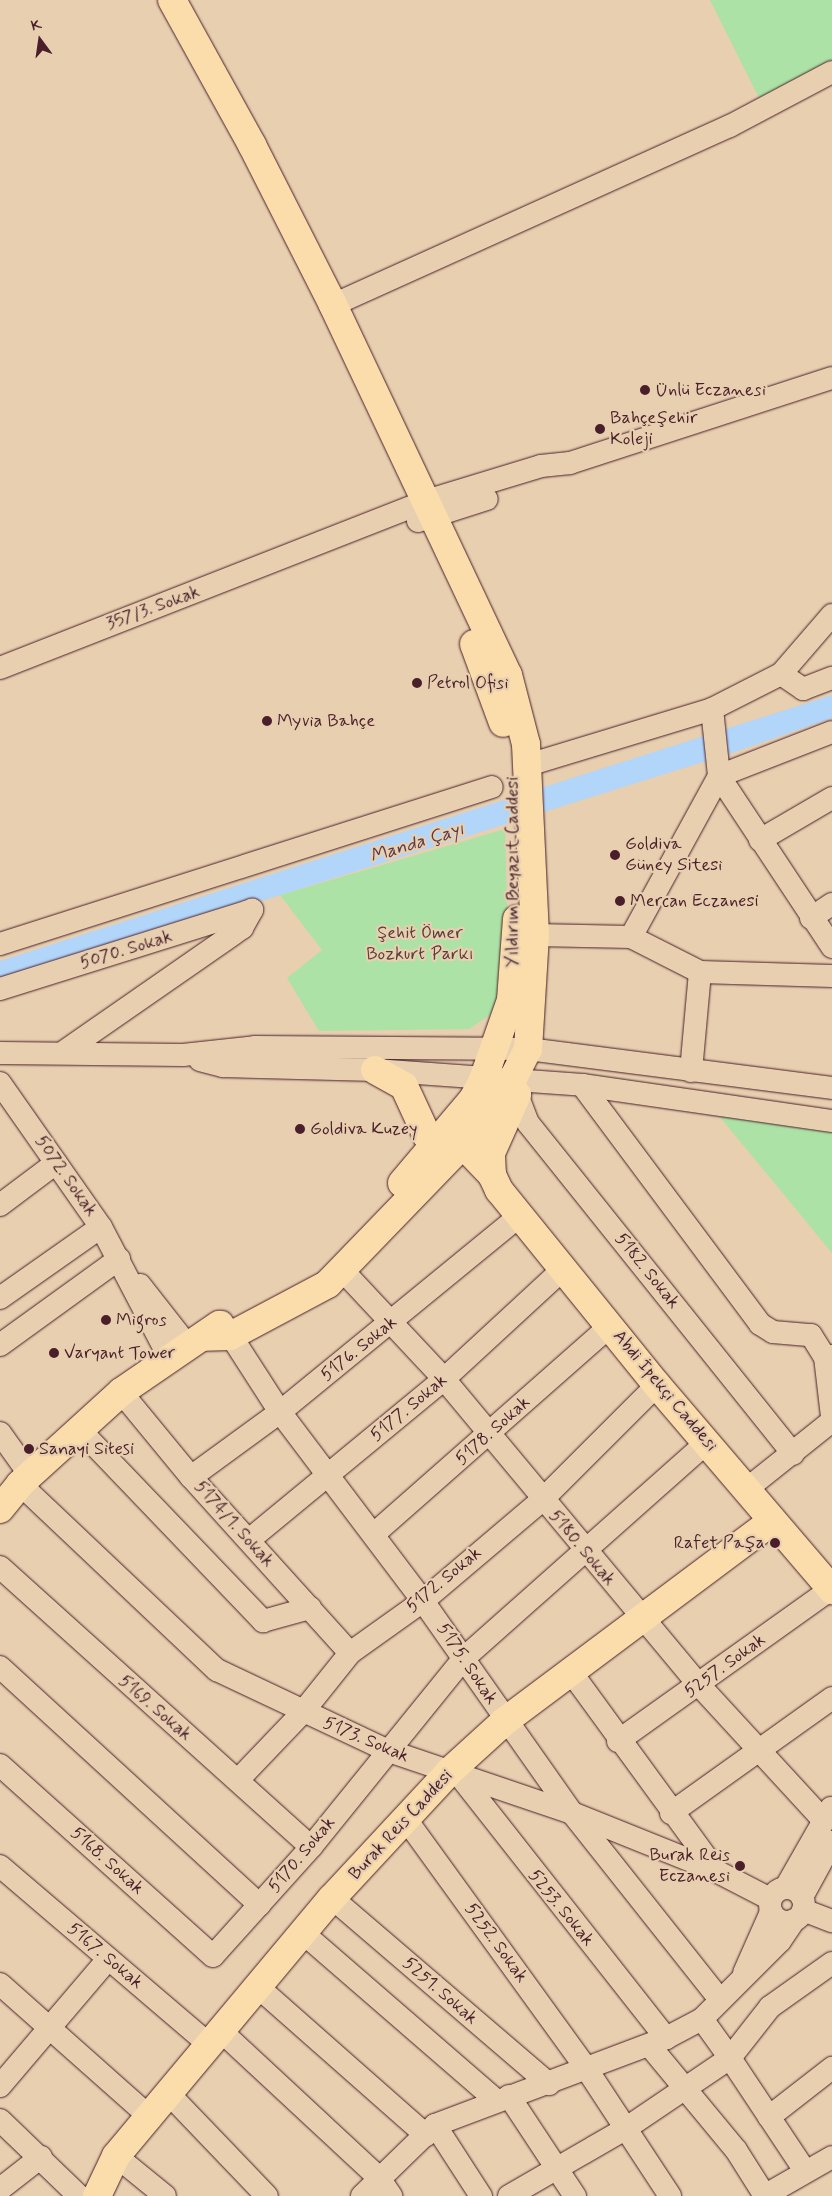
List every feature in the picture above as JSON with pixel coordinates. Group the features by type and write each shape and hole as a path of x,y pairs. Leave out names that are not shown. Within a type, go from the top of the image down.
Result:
{"main road":[{"path":"172,0 252,144 333,304 427,512 508,675 523,727 516,779 524,829 535,935 528,1049 491,1153 496,1183"},
{"name":"Yıldırım Beyazıt Caddesi","path":"203,1340 313,1294 344,1272 448,1145 482,1080 512,992 524,829"},
{"path":"375,1070 404,1086 448,1145"},
{"name":"Yıldırım Beyazıt Caddesi","path":"0,1509 25,1480 121,1392 203,1340 325,1268 448,1145 515,1088"},
{"name":"Abdi İpekçi Caddesi","path":"448,1145 496,1183 657,1385 748,1488 772,1520 831,1589"},
{"name":"Burak Reis Caddesi","path":"97,2196 116,2156 151,2118 332,1898 405,1818 454,1774 505,1721 772,1520"}],"street":[{"path":"333,304 730,126 832,72"},
{"name":"357/3. Sokak","path":"0,668 307,551 335,535 427,512 541,466 570,463 832,378"},
{"path":"0,944 516,779 712,709 781,674 832,615"},
{"path":"781,674 803,689 832,678"},
{"path":"712,709 718,769 760,840 832,947"},
{"path":"631,937 718,769 832,732"},
{"path":"760,840 832,798"},
{"path":"811,918 832,904"},
{"name":"5070. Sokak","path":"0,989 252,910 242,928 65,1051"},
{"path":"535,935 631,937 700,972 832,976"},
{"path":"692,1070 700,972"},
{"path":"0,1052 65,1051 183,1055 255,1047 528,1049 832,1088"},
{"path":"183,1055 223,1066 375,1070 482,1080 515,1088 582,1085 832,1121"},
{"path":"582,1085 760,1324 773,1332 812,1335 829,1356 832,1416"},
{"name":"5072. Sokak","path":"1,1088 101,1227 123,1266 135,1298 203,1340"},
{"name":"5182. Sokak","path":"515,1088 528,1123 793,1454"},
{"path":"0,1205 56,1163"},
{"name":"5176. Sokak","path":"190,1477 280,1412 521,1215"},
{"path":"0,1298 101,1227"},
{"path":"0,1345 123,1266"},
{"name":"5177. Sokak","path":"248,1540 444,1379 563,1269"},
{"name":"5180. Sokak","path":"344,1272 390,1324 444,1379 488,1436 759,1754 828,1814"},
{"name":"5178. Sokak","path":"374,1534 488,1436 610,1326"},
{"name":"5175. Sokak","path":"203,1340 280,1412 423,1601 505,1721 572,1813 720,2000"},
{"name":"5172. Sokak","path":"238,1780 302,1713 350,1653 423,1601 542,1500 657,1385"},
{"name":"5174/1. Sokak","path":"121,1392 190,1477 350,1653"},
{"path":"748,1488 793,1454 832,1420"},
{"path":"80,1430 263,1621 310,1608"},
{"name":"5173. Sokak","path":"0,1433 25,1480 217,1670 302,1713 386,1750 572,1813 716,1871 788,1904 832,1921"},
{"name":"5170. Sokak","path":"213,1956 311,1847 386,1750 463,1659 707,1442"},
{"name":"5169. Sokak","path":"0,1567 96,1658 238,1780 311,1847"},
{"name":"5257. Sokak","path":"618,1741 700,1686 831,1589"},
{"path":"0,1667 260,1905"},
{"path":"571,1672 618,1741 716,1871"},
{"path":"671,1813 759,1754 832,1698"},
{"name":"5168. Sokak","path":"0,1765 213,1956"},
{"name":"5253. Sokak","path":"454,1774 658,2042 683,2091 736,2150 765,2196"},
{"path":"362,2196 385,2187 430,2130 503,2098 548,2084 658,2042 702,2019 780,1942 788,1904 828,1814"},
{"name":"5252. Sokak","path":"405,1818 586,2068 670,2196"},
{"path":"788,1904 832,1842"},
{"name":"5167. Sokak","path":"0,1866 108,1959 216,2039 385,2187"},
{"name":"5251. Sokak","path":"332,1898 548,2084"},
{"path":"303,1933 503,2098 575,2196"},
{"path":"0,2086 108,1959"},
{"path":"509,2196 625,2129 730,2058 770,2007 832,1963"},
{"path":"0,1984 151,2118"},
{"path":"258,1986 430,2130 481,2196"},
{"path":"702,2019 805,2172"},
{"path":"769,2117 832,2068"},
{"path":"170,2095 267,2196"},
{"path":"0,2120 41,2157 79,2196"},
{"path":"116,2156 165,2196"},
{"path":"0,2189 41,2157"},
{"path":"765,2196 832,2157"}],"green space":[{"path":"710,0 832,0 832,62 759,98"},
{"name":"Şehit Ömer Bozkurt Parkı","path":"505,829 509,977 493,1013 469,1029 319,1031 287,978 322,950 280,895"},
{"path":"715,1111 832,1130 832,1253"}],"water":[{"name":"Manda Çayı","path":"832,695 832,718 735,752 0,983 0,961"}],"place":[{"name":"Ünlü Eczanesi","path":"645,390"},
{"name":"Bahçeşehir Koleji","path":"600,429"},
{"name":"Petrol Ofisi","path":"417,683"},
{"name":"Myvia Bahçe","path":"267,721"},
{"name":"Goldiva Güney Sitesi","path":"615,855"},
{"name":"Mercan Eczanesi","path":"620,901"},
{"name":"Goldiva Kuzey","path":"300,1129"},
{"name":"Migros","path":"106,1320"},
{"name":"Varyant Tower","path":"54,1353"},
{"name":"Sanayi Sitesi","path":"29,1449"},
{"name":"Rafet Paşa","path":"775,1543"},
{"name":"Burak Reis Eczanesi","path":"740,1866"}]}
